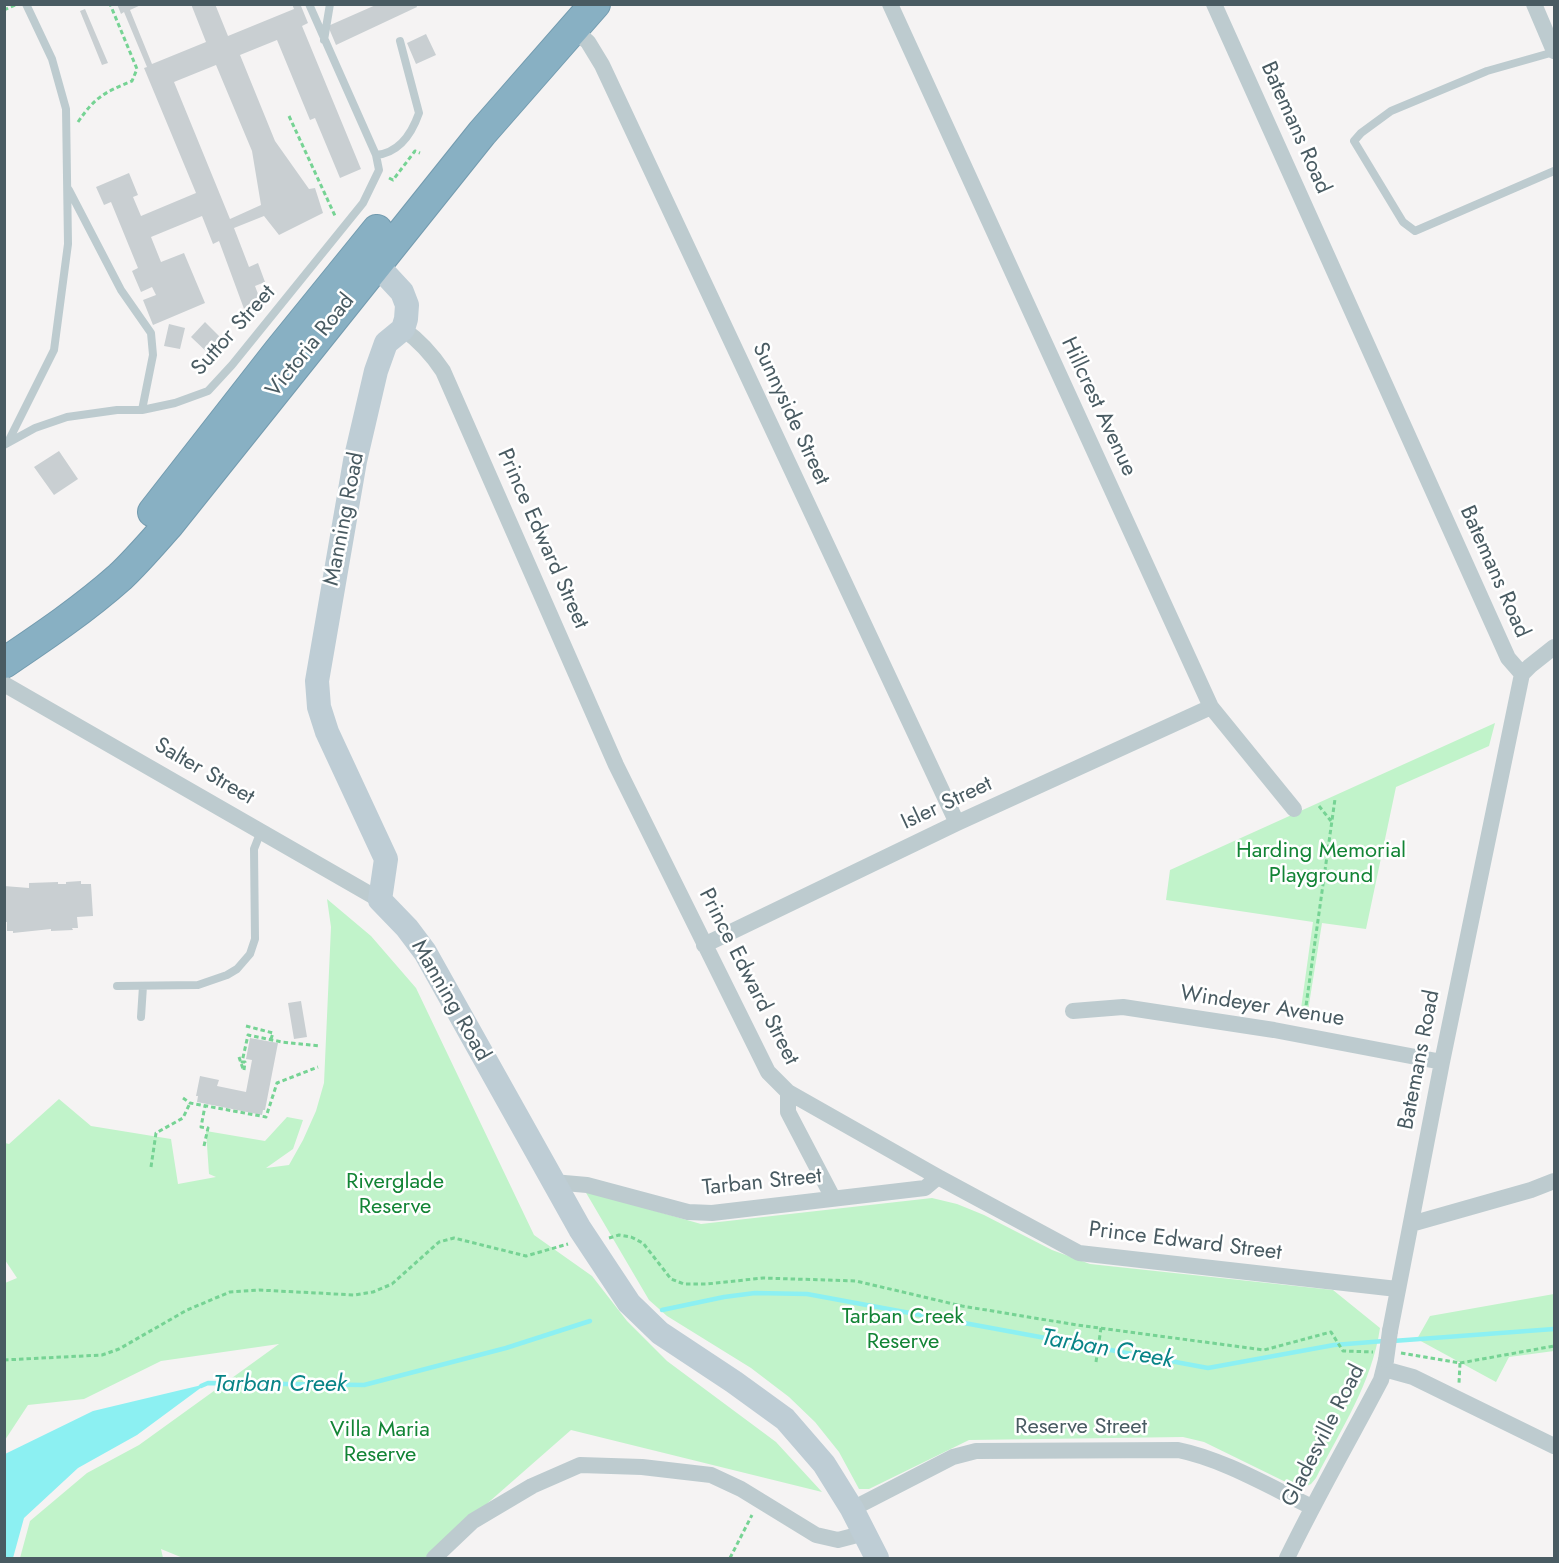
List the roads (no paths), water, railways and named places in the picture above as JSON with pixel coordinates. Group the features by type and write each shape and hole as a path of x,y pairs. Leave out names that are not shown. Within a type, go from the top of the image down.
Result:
{"highway":[{"name":"Victoria Road","path":"4,643 59,605 109,563 164,498 359,249 482,133 572,17 595,4"},
{"name":"Victoria Road","path":"4,663 87,604 121,576 170,523 359,249"}],"street":[{"name":"Hillcrest Avenue","path":"890,4 1211,707 1294,809"},
{"name":"Batemans Road","path":"1214,4 1508,658 1522,674 1442,1062 1390,1331"},
{"path":"1534,4 1554,52"},
{"name":"Sunnyside Street","path":"572,17 602,66 957,823"},
{"path":"359,249 402,292 406,305 403,329"},
{"name":"Manning Road","path":"403,329 386,343 376,371 355,461 317,681 319,707 327,732 386,860 380,900 407,928 425,952 580,1229 629,1303 660,1333 785,1419 824,1464 852,1509 877,1558"},
{"name":"Prince Edward Street","path":"403,329 420,341 443,371 616,765 768,1072 788,1092 938,1178 1079,1253 1397,1289"},
{"path":"1522,674 1554,647"},
{"name":"Salter Street","path":"4,684 380,900"},
{"name":"Isler Street","path":"704,945 957,823 1211,707"},
{"name":"Windeyer Avenue","path":"1073,1011 1123,1007 1302,1035 1442,1062"},
{"path":"788,1092 788,1112 833,1198"},
{"name":"Tarban Street","path":"553,1182 587,1185 698,1213 712,1213 925,1188 938,1178"},
{"path":"1411,1224 1531,1190 1554,1181"},
{"name":"Gladesville Road","path":"1287,1558 1381,1380 1390,1331"},
{"path":"1385,1365 1554,1446"},
{"name":"Reserve Street","path":"852,1509 953,1457 976,1451 1166,1450 1194,1453 1312,1507"},
{"path":"434,1558 473,1521 532,1486 580,1465 642,1467 711,1475 741,1488 816,1535 837,1540 865,1533"}],"lane":[{"path":"6,445 54,350 68,244 66,109 52,59 26,4"},
{"path":"309,4 376,155 397,148 408,135 419,113 400,41"},
{"path":"324,40 330,4"},
{"path":"1554,52 1487,71 1391,111 1361,133 1354,141 1403,222 1415,231 1554,171"},
{"name":"Suttor Street","path":"6,445 35,428 67,417 117,410 142,410 175,403 208,391 359,249 363,204 379,170 376,155"},
{"path":"68,187 121,290 151,333 153,355 142,410"},
{"path":"117,987 201,984 237,969 250,954 255,939 254,849 261,831"},
{"path":"141,1017 143,986"}],"water":[{"name":"Tarban Creek","path":"206,1384 137,1435 78,1468 24,1518 13,1558 5,1558 5,1454 93,1411"}],"waterway":[{"name":"Tarban Creek","path":"662,1310 755,1293 807,1294 1208,1368 1334,1345 1384,1341"},
{"name":"Tarban Creek","path":"201,1386 208,1383 364,1385 506,1348 590,1321"},
{"name":"Tarban Creek","path":"1393,1341 1554,1329"}],"park label":[{"name":"Harding Memorial Playground","path":"1321,864"},
{"name":"Riverglade Reserve","path":"395,1196"},
{"name":"Tarban Creek Reserve","path":"903,1330"},
{"name":"Villa Maria Reserve","path":"380,1444"}]}
